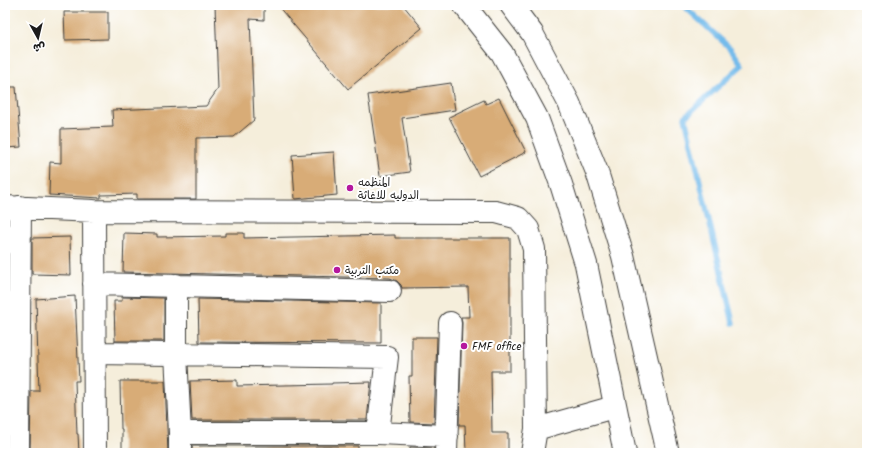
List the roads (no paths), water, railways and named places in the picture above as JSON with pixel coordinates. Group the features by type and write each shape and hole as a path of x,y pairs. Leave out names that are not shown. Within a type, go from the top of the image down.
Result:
{"main road":[{"path":"464,5 502,54 537,118 561,184 586,264 614,407 625,453"},
{"path":"511,5 532,33 569,103 597,172 623,256 668,453"},
{"path":"18,453 12,207 94,211 496,212 518,218 528,229 534,249 536,429 532,453"},
{"path":"94,211 94,453"},
{"path":"94,284 390,290"},
{"path":"176,286 176,354 180,443 378,433 446,445 450,323"},
{"path":"95,353 387,357 378,433"},
{"path":"536,429 614,407"}],"waterway":[{"path":"683,5 731,49 742,65 685,117 733,323"}],"place":[{"name":"المنظمه الدوليه للاغاثة","path":"350,188"},
{"name":"مكتب التربية","path":"337,270"},
{"name":"FMF office","path":"464,346"}]}
